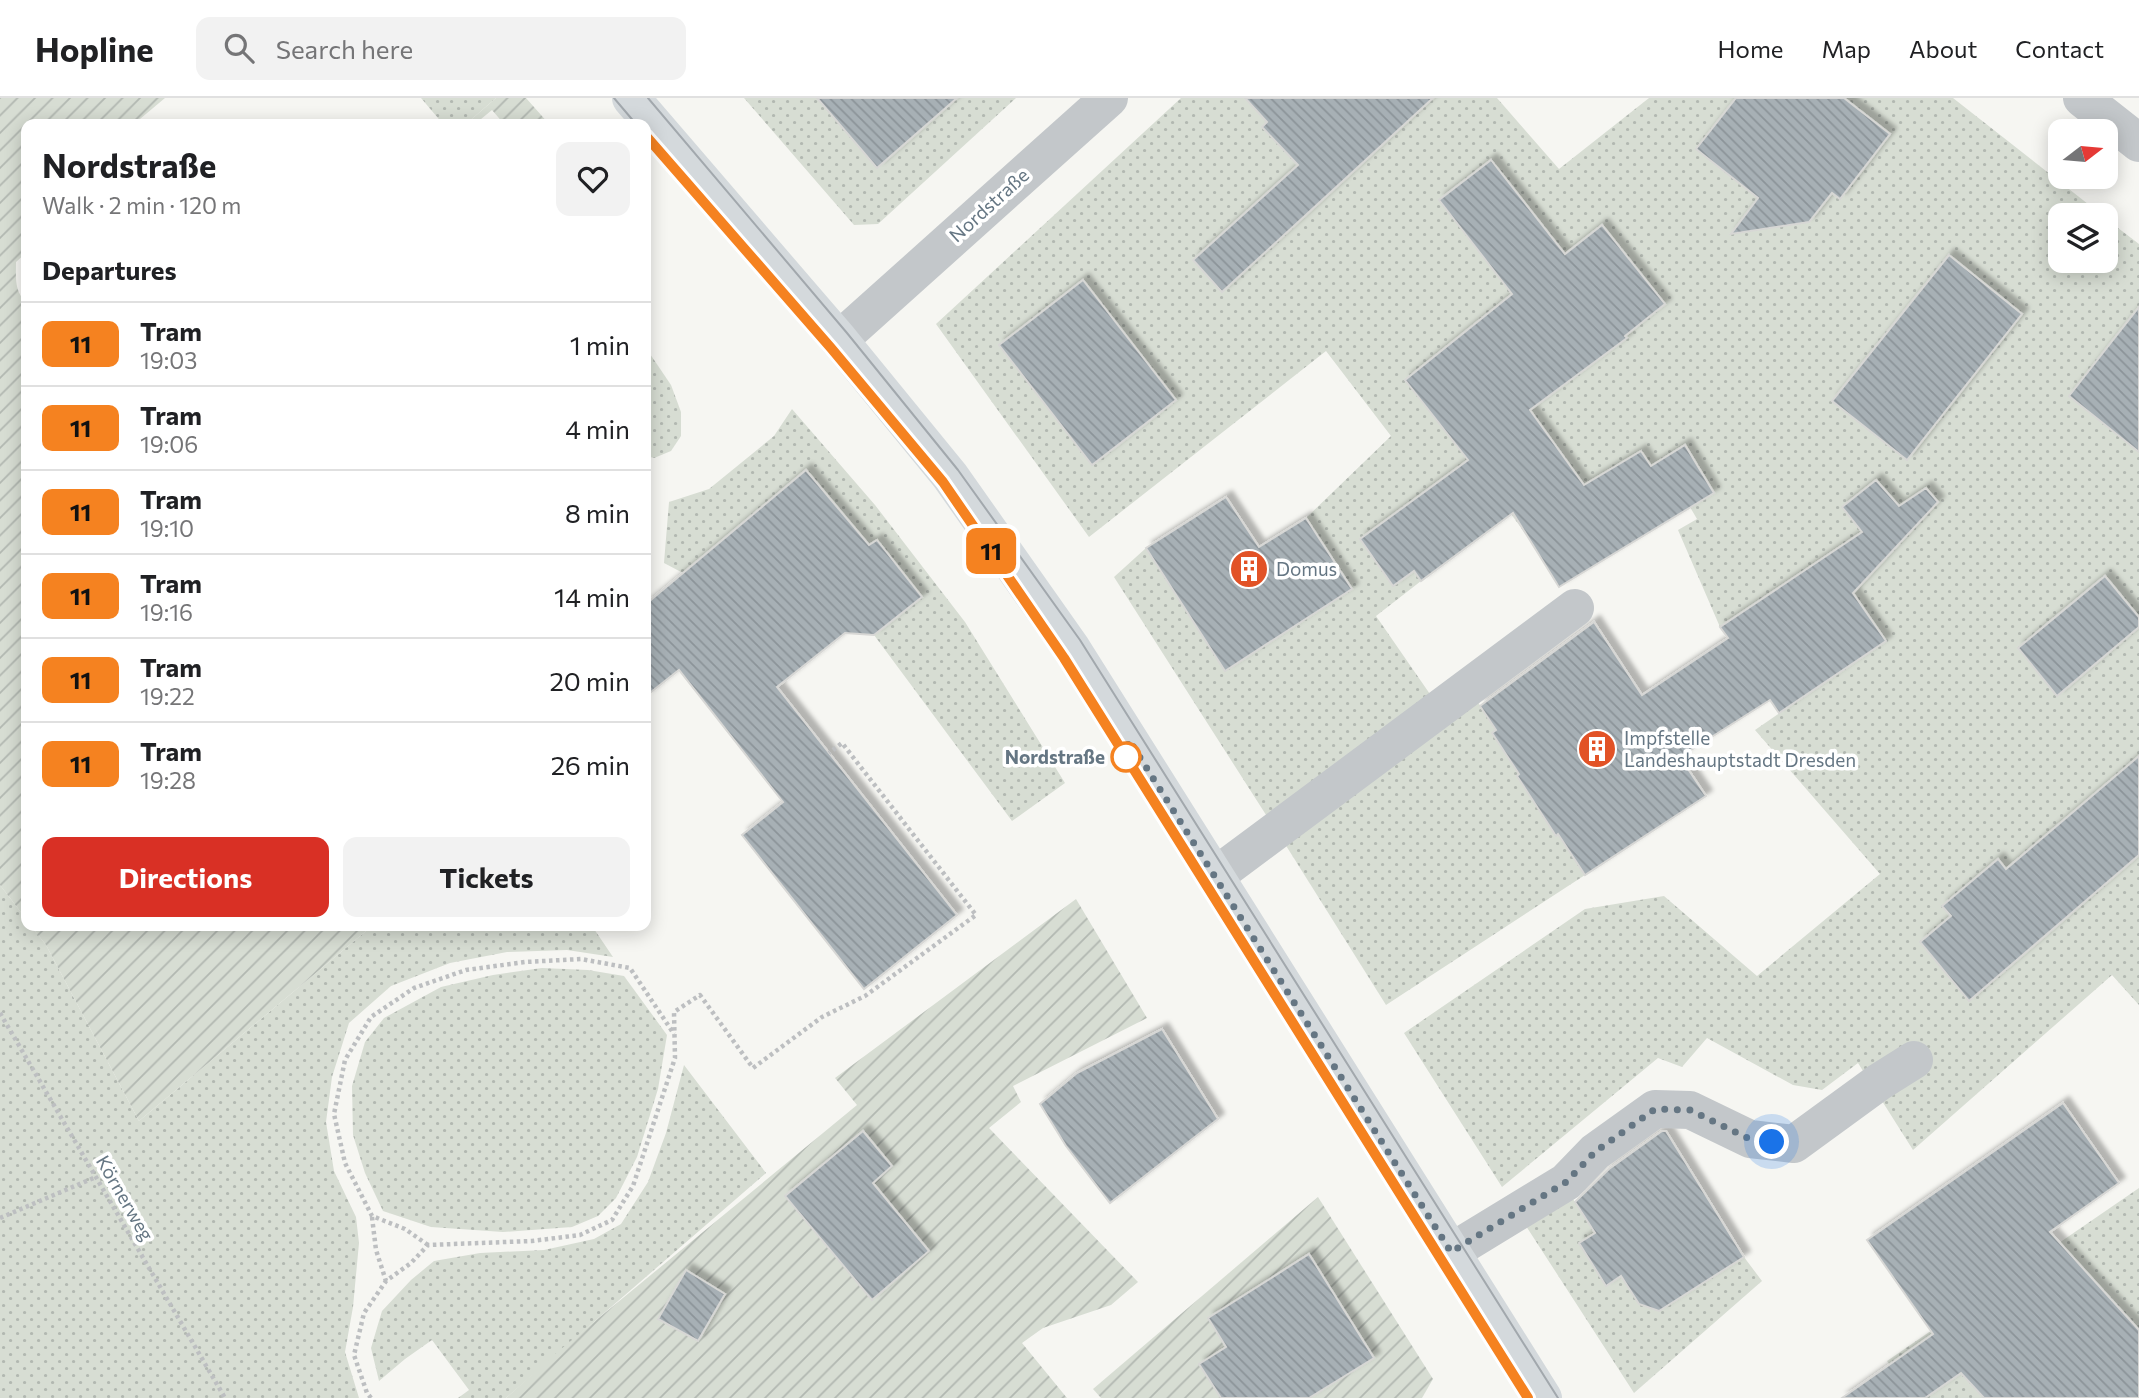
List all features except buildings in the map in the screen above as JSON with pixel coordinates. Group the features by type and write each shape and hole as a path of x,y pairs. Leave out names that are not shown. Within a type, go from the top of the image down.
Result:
{"main road":[{"path":"631,98 649,119"},
{"path":"651,121 839,340 950,476 1072,649 1543,1398"}],"street":[{"name":"Nordstraße","path":"839,340 1109,98"},
{"path":"2082,98 2139,143"},
{"path":"1215,876 1575,608"},
{"path":"1451,1252 1566,1182 1595,1152 1655,1109 1690,1110 1750,1139 1794,1144 1913,1060"}],"path":[{"path":"372,1216 405,1229 428,1245 532,1241 580,1236 612,1220 633,1186 675,1058 674,1012 700,995 753,1068 822,1017 865,996 976,915 842,743 829,752"},
{"path":"386,1281 376,1250 372,1216 345,1163 334,1114 345,1060 371,1017 414,988 467,970 525,962 581,959 630,968 675,1035"},
{"name":"Körnerweg","path":"0,1013 225,1398"},
{"path":"0,1219 96,1177"},
{"path":"371,1398 354,1355 364,1313 386,1281 428,1245"}],"shaded area":[{"path":"0,98 165,98 140,119 21,119 21,258 16,262 16,273 21,296 21,912 0,885"},
{"path":"421,98 496,98 472,119 439,119"},
{"path":"496,98 526,98 545,119 500,119 492,110 481,119 472,119"},
{"path":"744,98 817,98 877,168 957,98 1016,98 878,224 854,225"},
{"path":"1181,98 1497,98 1559,169 1649,98 1953,98 2048,173 2048,189 2069,189 2087,203 2048,203 2048,273 2118,273 2118,228 2139,244 2139,1005 2112,975 1913,1150 1858,1063 1822,1090 1793,1085 1707,1038 1682,1067 1658,1058 1502,1187 1404,1033 1585,909 1664,896 1757,976 1880,874 1755,730 1885,640 1827,555 1720,627 1678,530 1697,519 1690,507 1685,445 1651,466 1640,451 1545,508 1530,540 1511,514 1473,543 1431,487 1360,539 1393,585 1414,571 1421,581 1376,616 1432,697 1268,818 1114,577 1146,548 1225,670 1351,589 1306,518 1391,436 1326,351 1089,537 936,324","holes":["1491,160 1521,198 1469,239 1439,200","1888,494 1916,525 1884,560 1843,507 1872,507"]},
{"path":"651,355 671,385 681,412 681,436 671,451 651,457"},
{"path":"792,409 875,505 965,622 1065,783 1012,821 874,635 922,597 877,540 722,662 840,511 806,470 683,573 664,563 669,502 709,489 774,436"},
{"path":"1476,699 1585,875 1386,1005 1285,844"},
{"path":"0,885 21,912 21,931 35,931 46,945 139,1121 366,931 595,931 613,957 567,950 507,952 450,963 391,986 349,1023 332,1077 326,1122 334,1171 356,1217 359,1243 353,1307 345,1352 359,1398 0,1398"},
{"path":"1076,899 1147,1018 1013,1086 1021,1102 989,1128 1138,1282 1111,1305 1043,1328 1022,1343 1067,1398 506,1398 555,1354 857,1105 835,1078"},
{"path":"35,931 366,931 139,1121 46,945"},
{"path":"542,968 588,970 624,976 667,1035 658,1089 637,1157 616,1198 598,1216 572,1227 503,1232 431,1227 383,1211 365,1173 353,1135 352,1086 365,1042 384,1018 441,987 493,975"},
{"path":"684,1065 766,1173 506,1398 458,1398 469,1390 432,1340 379,1381 371,1348 382,1311 411,1280 434,1261 480,1253 544,1250 594,1239 621,1224 648,1182 666,1133"},
{"path":"2139,1188 2139,1398 1911,1398 1887,1361"},
{"path":"1318,1197 1433,1379 1422,1398 1101,1398 1093,1389"},
{"path":"1573,1199 1639,1304 1659,1311 1744,1257 1762,1281 1634,1393 1526,1226"}],"tram line":[{"path":"614,98 632,119"},
{"path":"648,98 847,333 958,470 1080,640 1558,1398"},
{"path":"651,142 831,348 943,482 1064,658 1528,1398"},
{"name":"11","path":"651,142 831,348 943,482 1064,658 1528,1398"}],"place":[{"name":"Domus","path":"1249,569"},
{"name":"Impfstelle Landeshauptstadt Dresden","path":"1597,749"},
{"name":"Nordstraße","path":"1126,757"}],"route":[{"path":"1126,757 1129,740 1451,1252 1566,1182 1595,1152 1655,1109 1690,1110 1750,1139 1772,1142"}]}
